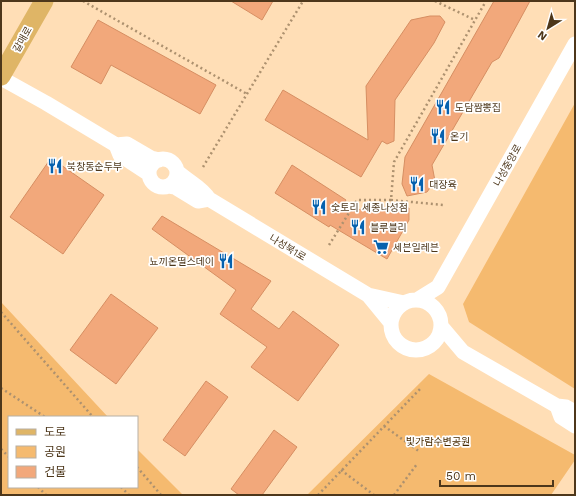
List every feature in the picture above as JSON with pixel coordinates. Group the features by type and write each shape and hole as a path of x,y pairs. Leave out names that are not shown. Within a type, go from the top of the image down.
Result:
{"main road":[{"name":"갈매로","path":"1,77 44,1"}],"street":[{"name":"나성중앙로","path":"438,287 575,44"},
{"path":"1,77 116,145 127,144 151,158 168,160 176,166 178,171 176,180 169,186 165,187 156,185 150,178 149,174 120,155 116,145"},
{"path":"149,174 151,165 159,160"},
{"name":"나성북1로","path":"178,171 205,192 209,199 368,295"},
{"name":"나성북1로","path":"169,186 175,187 198,201 209,199"},
{"path":"438,287 440,321 437,339 428,347 420,350 406,348 394,338 391,323 395,311 438,287"},
{"path":"368,295 411,302 424,301 430,304 440,321 463,352"},
{"path":"368,295 391,323"},
{"path":"428,347 463,352 557,406 566,407 575,412"},
{"path":"557,406 561,417 575,426"}],"path":[{"path":"83,1 247,94"},
{"path":"203,167 303,1"},
{"path":"435,1 475,20"},
{"path":"391,200 394,162 486,1"},
{"path":"329,245 357,200 391,200 443,205"},
{"path":"1,312 92,416"},
{"path":"1,388 43,416"},
{"path":"318,495 420,389"},
{"path":"384,426 420,452"},
{"path":"394,495 417,464"},
{"path":"138,468 161,495"},
{"path":"341,470 374,495"}],"green space":[{"path":"575,103 575,389 469,322 463,304"},
{"path":"1,302 107,416 8,416 8,488 138,488 138,450 183,495 1,495"},
{"name":"빛가람수변공원","path":"429,374 575,455 575,460 551,495 307,495"}],"building":[{"path":"231,1 273,1 262,20"},
{"path":"494,1 530,1 499,58 492,62 432,165 435,181 427,192 407,196 402,184 405,157"},
{"path":"430,16 440,16 445,22 434,43 395,100 394,141 387,144 382,141 361,177 265,120 283,90 368,140 366,86 411,20"},
{"path":"98,20 216,85 200,114 111,65 101,84 71,67"},
{"path":"51,158 104,195 63,254 10,217"},
{"path":"292,165 346,200 340,210 409,208 409,220 387,259 330,225 329,227 275,193"},
{"path":"162,216 271,281 251,309 279,329 293,311 339,345 298,401 251,367 267,347 220,314 236,290 152,229"},
{"path":"111,294 158,328 116,384 70,350"},
{"path":"206,381 228,397 185,456 163,440"},
{"path":"274,430 297,447 262,495 239,495 231,489"}],"place":[{"name":"도담짬뽕집","path":"443,107"},
{"name":"온기","path":"438,136"},
{"name":"북창동순두부","path":"55,166"},
{"name":"대장육","path":"417,184"},
{"name":"숯토리 세종나성점","path":"319,207"},
{"name":"블루블리","path":"358,227"},
{"name":"세븐일레븐","path":"381,247"},
{"name":"뇨끼온떨스데이","path":"226,261"}]}
